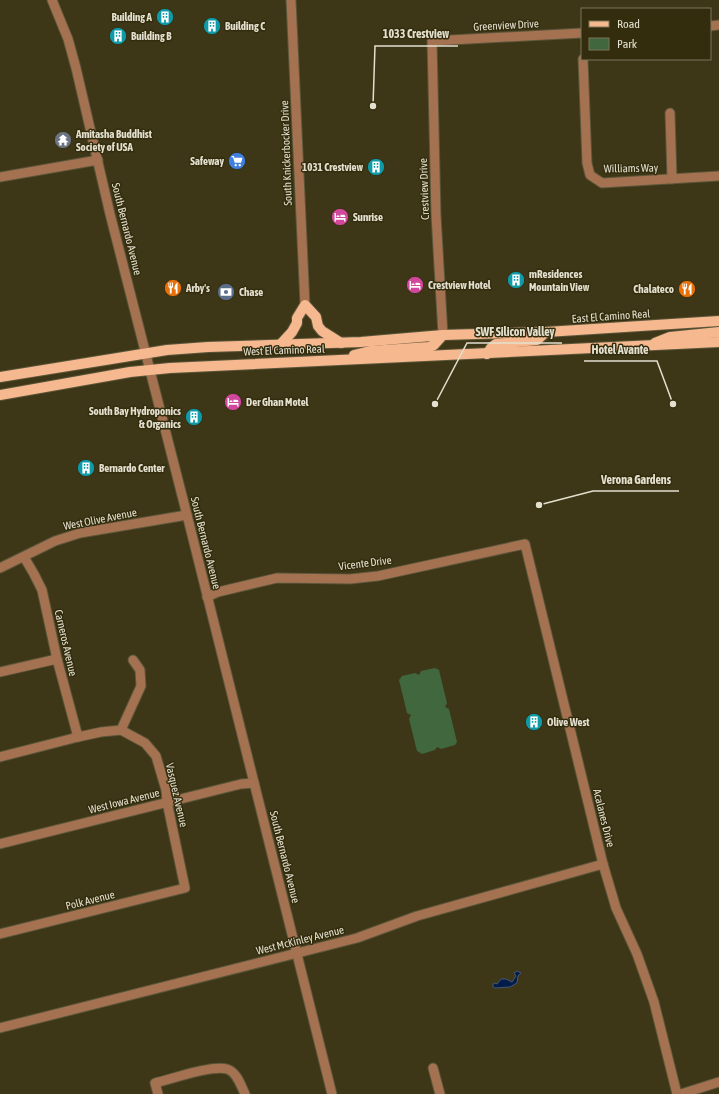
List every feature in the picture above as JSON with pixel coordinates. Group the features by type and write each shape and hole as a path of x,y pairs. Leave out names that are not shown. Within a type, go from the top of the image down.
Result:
{"main road":[{"path":"280,345 292,332 297,323 297,318 305,305 316,317 318,326 322,331 341,343"},
{"name":"East El Camino Real","path":"361,342 443,335 546,332 719,321"},
{"path":"487,354 496,344 537,340 546,332"},
{"path":"645,346 670,337 719,332"},
{"path":"341,360 370,350 429,347 434,345 443,335"},
{"name":"West El Camino Real","path":"0,377 146,352 208,347 361,342"},
{"path":"645,346 719,342"},
{"name":"West El Camino Real","path":"0,395 150,370 217,364 487,354 645,346"}],"street":[{"name":"South Bernardo Avenue","path":"52,0 68,39 332,1094"},
{"name":"South Knickerbocker Drive","path":"290,0 305,305"},
{"name":"Greenview Drive","path":"432,41 581,33"},
{"name":"Crestview Drive","path":"432,41 436,215 443,335"},
{"name":"Williams Way","path":"583,60 587,163 590,175 602,183 719,176"},
{"path":"670,113 672,179"},
{"path":"0,177 98,160"},
{"name":"West Olive Avenue","path":"0,568 55,541 80,533 188,515"},
{"name":"Vicente Drive","path":"207,597 218,592 277,578 350,579 378,576 525,544"},
{"name":"Acalanes Drive","path":"525,544 603,864 616,908 637,954 654,1002 677,1094"},
{"name":"Carneros Avenue","path":"24,557 42,590 57,658 78,737"},
{"path":"0,672 57,658"},
{"path":"0,757 78,737 101,732 121,730 141,686 140,670 133,660"},
{"name":"Vasquez Avenue","path":"121,730 145,743 156,756 166,790 185,888"},
{"name":"West Iowa Avenue","path":"0,844 241,784 254,783"},
{"name":"West McKinley Avenue","path":"0,1028 357,938 417,916 603,864"},
{"name":"Polk Avenue","path":"0,934 185,888"},
{"path":"433,1068 440,1094"},
{"path":"158,1094 155,1084 205,1070 228,1069 235,1074 245,1094"},
{"path":"681,1094 719,1082"}],"green space":[{"path":"435,668 439,670 447,703 445,707 449,709 457,742 455,745 441,749 437,747 435,750 422,754 417,751 409,719 411,715 407,713 399,680 402,676 415,673 419,675 421,671"}],"water":[{"path":"517,971 521,973 518,976 517,983 510,987 493,987 493,984 497,984 501,979 506,979 512,982 516,976 514,973"}],"place":[{"name":"Building A","path":"165,17"},
{"name":"Building C","path":"212,26"},
{"name":"Building B","path":"118,36"},
{"name":"1033 Crestview","path":"373,106"},
{"name":"Amitasha Buddhist Society of USA","path":"63,140"},
{"name":"Safeway","path":"237,161"},
{"name":"1031 Crestview","path":"376,167"},
{"name":"Sunrise","path":"340,217"},
{"name":"mResidences Mountain View","path":"516,280"},
{"name":"Crestview Hotel","path":"415,285"},
{"name":"Arby's","path":"173,288"},
{"name":"Chalateco","path":"687,289"},
{"name":"Chase","path":"226,292"},
{"name":"Der Ghan Motel","path":"233,402"},
{"name":"SWF Silicon Valley","path":"435,404"},
{"name":"Hotel Avante","path":"673,404"},
{"name":"South Bay Hydroponics & Organics","path":"194,417"},
{"name":"Bernardo Center","path":"86,468"},
{"name":"Verona Gardens","path":"539,505"},
{"name":"Olive West","path":"534,722"}]}
